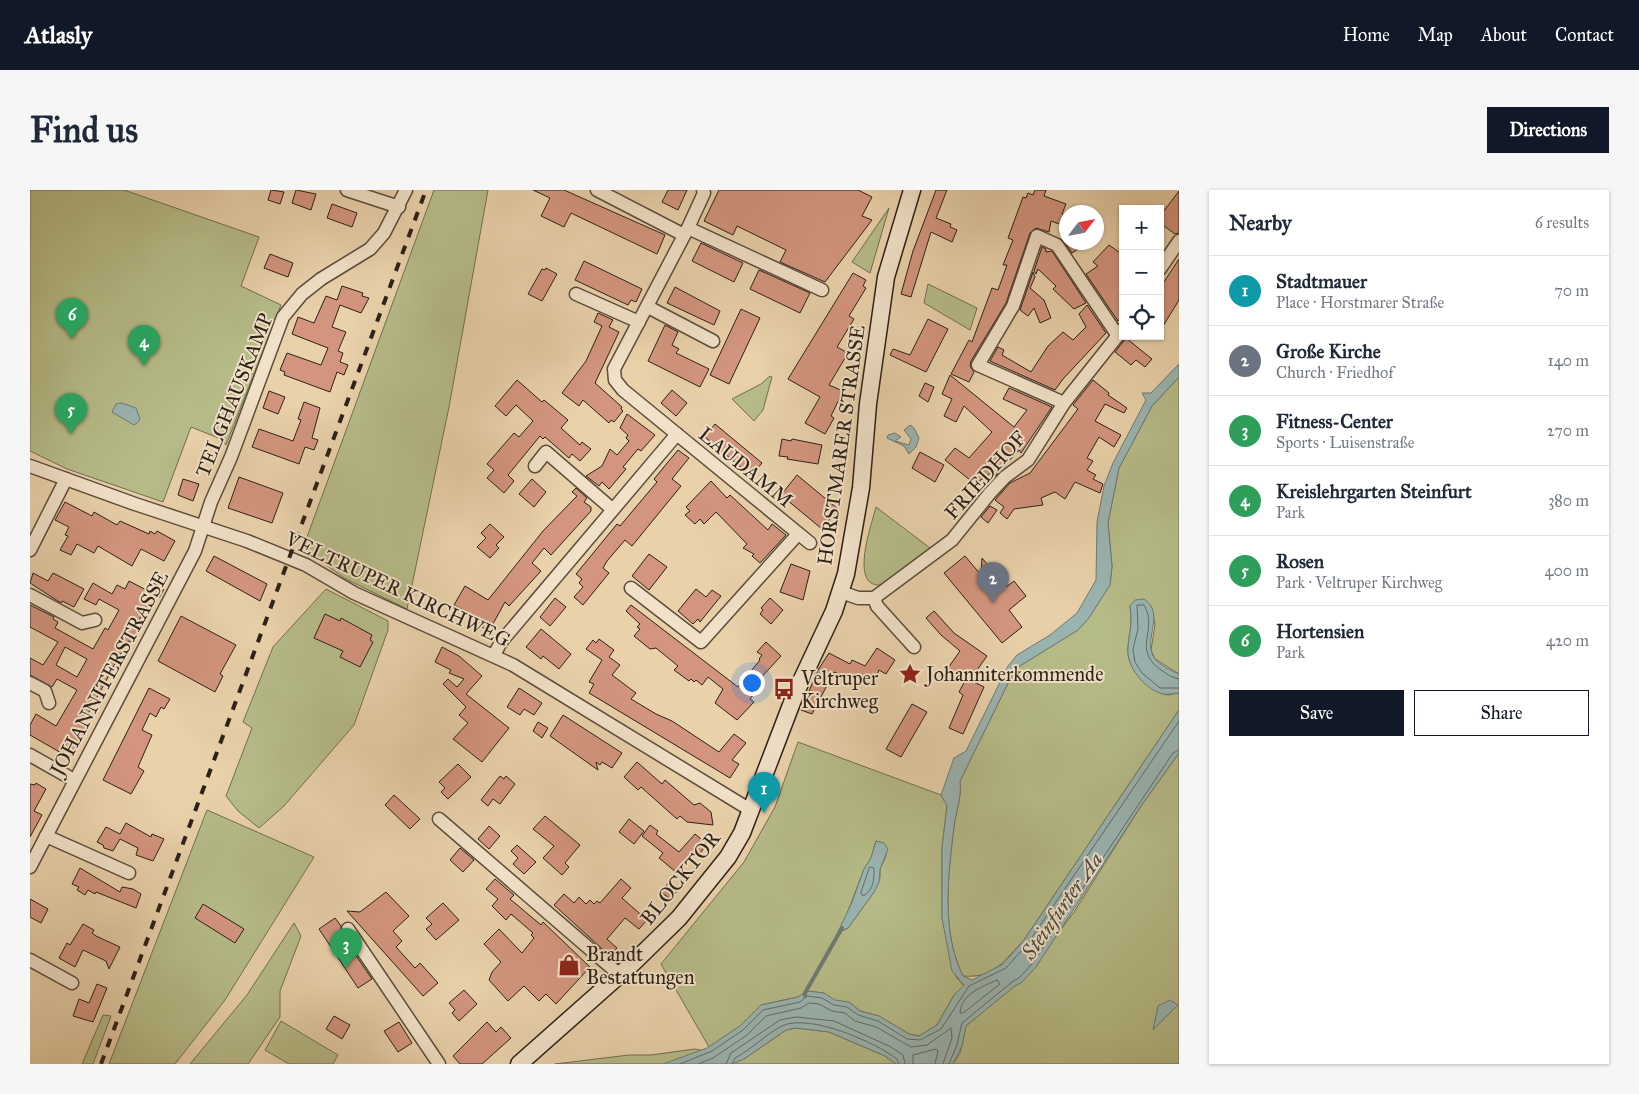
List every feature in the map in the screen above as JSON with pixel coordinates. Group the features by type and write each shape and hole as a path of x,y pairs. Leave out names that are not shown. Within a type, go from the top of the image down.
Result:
{"main road":[{"name":"HORSTMARER STRASSE","path":"752,811 796,692 841,592 861,488 868,404 886,277 912,190"},
{"name":"BLOCKTOR","path":"519,1064 663,935 701,892 728,857 752,811"}],"street":[{"path":"347,190 399,207"},
{"name":"TELGHAUSKAMP","path":"204,526 211,502 231,457 283,317 297,299 314,284 370,249 384,233 399,207 406,190"},
{"path":"597,190 686,232 822,290"},
{"path":"677,434 623,390 615,380 614,370 686,232 703,191"},
{"path":"1064,402 978,365 1013,306 1037,236 1057,245 1119,331"},
{"path":"1164,263 1179,242"},
{"path":"576,294 639,322"},
{"path":"648,307 713,341"},
{"name":"FRIEDHOF","path":"874,598 952,540 990,492 1005,477 1028,460 1064,402 1119,333"},
{"name":"LAUDAMM","path":"494,655 501,642 677,434 810,543"},
{"path":"535,466 546,452 612,509"},
{"name":"VELTRUPER KIRCHWEG","path":"30,466 204,526 306,564 354,593 494,655 752,811"},
{"path":"30,550 66,479"},
{"name":"JOHANNITERSTRASSE","path":"30,867 195,551 204,526"},
{"name":"LAUDAMM","path":"631,588 701,642 798,534"},
{"path":"841,592 858,598 874,598 877,606 914,647"},
{"path":"30,595 82,623 95,620"},
{"path":"30,683 45,691 49,703"},
{"path":"30,755 74,780"},
{"path":"439,818 620,975"},
{"path":"46,836 129,873"},
{"path":"348,929 439,1064"},
{"path":"30,960 72,982"}],"green space":[{"path":"30,190 124,190 259,237 241,286 281,305 226,445 221,439 191,427 163,502 67,469 30,451"},
{"path":"434,190 488,190 449,407 407,609 344,578 303,548"},
{"path":"889,208 870,273 852,262"},
{"path":"928,284 977,308 970,330 924,303"},
{"path":"770,376 772,377 763,410 754,421 732,399 761,384"},
{"path":"1179,377 1179,674 1155,659 1151,650 1155,625 1152,609 1130,606 1131,623 1128,656 1135,671 1146,684 1160,693 1168,695 1179,693 1179,710 1024,940 1005,961 991,971 974,976 963,976 951,941 948,903 948,884 954,827 960,799 960,781 1015,669 1078,630 1088,619 1110,585 1112,566 1108,523 1119,468 1152,406"},
{"path":"876,507 930,548 886,584 874,584 867,579 864,569 864,556"},
{"path":"326,589 388,621 388,630 354,725 284,806 259,828 238,811 226,796 252,728 243,722 273,647"},
{"path":"798,742 941,795 947,805 942,848 942,918 956,977 964,986 954,995 937,1025 919,1036 909,1034 879,1016 860,1011 849,1002 835,1001 824,993 807,991 798,997 761,1005 740,1026 709,1047 661,964 744,862 775,807","holes":["876,841 886,846 886,856 880,869 880,878 874,892 848,928 840,932 864,869 871,858"]},
{"path":"1179,753 1179,1064 953,1064 960,1053 966,1026 1015,985 1021,983 1074,912 1141,806"},
{"path":"207,810 314,857 225,1000 175,1064 109,1064"},
{"path":"294,923 301,936 280,991 280,1017 248,1064 190,1064 247,995"},
{"path":"103,1015 111,1016 93,1064 82,1064"},
{"path":"281,1021 338,1055 333,1064 289,1064 265,1050"},
{"path":"796,1028 829,1032 885,1056 896,1064 555,1064 695,1049 744,1059 786,1030"}],"water":[{"name":"Steinfurter Aa","path":"1179,364 1179,377 1152,406 1119,468 1108,523 1112,566 1110,585 1088,619 1078,630 1015,669 960,781 960,799 954,827 948,884 949,922 951,941 956,959 963,976 972,980 1003,964 1024,940 1179,710 1179,753 1141,806 1036,967 1021,983 966,1026 962,1046 953,1064 896,1064 885,1056 829,1032 796,1028 786,1030 744,1059 732,1064 663,1064 707,1048 740,1026 761,1005 798,997 807,991 824,993 835,1000 849,1002 860,1011 879,1016 909,1034 919,1036 937,1025 954,995 964,985 952,971 942,918 942,848 947,806 941,795 954,758 966,751 1008,666 1017,655 1050,635 1077,613 1096,580 1097,522 1104,486 1113,463 1146,400 1142,393 1151,393"},
{"path":"122,403 136,408 140,419 134,425 112,412 116,404"},
{"path":"910,425 914,428 919,438 916,447 909,454 904,446 887,438 888,435 895,433 901,437 895,441 909,445 911,439 904,430"},
{"path":"1144,599 1150,605 1153,612 1152,653 1161,664 1179,674 1179,693 1165,694 1154,690 1142,681 1130,662 1128,648 1131,623 1130,606 1135,600"},
{"path":"876,841 884,843 888,849 880,869 879,882 848,928 838,932 864,869 871,858"},
{"path":"1170,1000 1178,1005 1153,1030 1158,1006"}],"building":[{"path":"271,190 284,192 280,204 268,200"},
{"path":"296,190 316,194 311,210 292,203"},
{"path":"533,190 564,190 665,235 657,254 571,213 564,227 541,216 550,198"},
{"path":"668,190 687,190 678,210 662,202"},
{"path":"719,190 858,190 872,197 862,216 872,220 825,282 780,262 786,250 737,226 733,235 704,221"},
{"path":"936,190 947,190 936,218 951,224 950,227 957,230 952,242 931,232 911,297 901,294 913,251"},
{"path":"1035,190 1046,190 1044,196 1066,204 1059,205 1059,224 1051,221 1049,232 1036,228 1030,233 1006,303 971,361 970,366 974,372 969,382 951,374 969,340 972,342 992,288 998,290 1007,265 1003,265 1013,240 1008,238 1023,197 1026,198 1028,193 1033,195"},
{"path":"1179,191 1179,233 1175,234 1164,226 1164,211"},
{"path":"332,204 357,213 352,227 327,218"},
{"path":"701,243 743,263 734,282 692,261"},
{"path":"1109,245 1119,252 1118,321 1086,274 1098,266 1093,262"},
{"path":"1042,247 1046,249 1046,252 1052,251 1086,303 1074,309 1053,289 1056,286 1038,269 1036,274 1034,271"},
{"path":"270,254 293,263 288,277 264,268"},
{"path":"1179,259 1179,300 1164,324 1164,295 1164,282"},
{"path":"584,261 642,289 636,302 631,300 628,305 575,280"},
{"path":"546,268 557,274 542,301 528,294 542,269 545,270"},
{"path":"759,270 810,293 800,313 750,289"},
{"path":"1033,272 1035,277 1030,288 1044,300 1051,318 1040,323 1034,308 1028,316 1020,310"},
{"path":"853,273 866,280 863,286 866,288 849,316 854,319 837,347 848,353 829,385 843,391 831,416 834,418 825,434 805,423 820,397 788,379"},
{"path":"342,286 363,293 362,296 369,298 361,313 340,305 332,327 346,332 338,351 343,353 340,362 348,365 344,375 337,372 330,392 284,375 285,372 280,370 287,353 321,365 328,348 292,334 298,317 314,323 326,296 337,300"},
{"path":"675,287 720,311 714,325 667,303"},
{"path":"1087,305 1106,333 1055,390 990,361 998,347 1004,350 1002,355 1031,372 1048,346 1063,332 1073,340 1086,327 1079,314"},
{"path":"741,309 760,318 729,384 710,375"},
{"path":"598,313 613,320 609,327 619,332 595,383 622,407 623,411 614,422 611,420 609,423 583,400 579,406 562,393 586,361 602,326 594,322"},
{"path":"928,319 948,329 926,372 890,355 893,349 910,355"},
{"path":"665,325 678,332 672,345 679,349 676,353 709,369 700,387 648,361"},
{"path":"1124,340 1128,340 1152,359 1145,367 1136,360 1131,365 1115,352"},
{"path":"950,375 1014,427 1027,410 1003,399 1009,388 1052,407 1021,453 1019,450 995,476 991,473 975,484 945,460 955,448 969,458 992,432 964,406 956,422 944,416 952,399 942,394"},
{"path":"517,380 542,402 544,400 568,420 561,428 580,445 582,442 591,449 580,461 572,454 569,458 545,437 543,439 540,436 508,475 514,481 504,493 487,478 494,470 487,464 514,433 519,437 533,421 516,405 506,416 495,406"},
{"path":"1093,380 1109,393 1108,395 1127,408 1124,413 1105,404 1095,421 1121,435 1114,447 1099,437 1087,458 1093,461 1087,470 1096,475 1093,479 1103,484 1100,493 1075,482 1065,499 1055,492 1041,498 1043,505 1014,509 1007,519 1000,513 1004,507 995,500 1010,483 1030,473 1078,409 1073,405"},
{"path":"925,383 934,387 928,402 919,396"},
{"path":"672,390 687,403 676,416 661,403"},
{"path":"269,391 285,397 278,414 263,408"},
{"path":"304,402 320,408 312,438 318,440 314,450 305,447 299,464 252,447 259,429 293,441 301,420 298,419"},
{"path":"627,414 655,435 641,451 638,449 623,467 626,469 609,489 602,482 599,486 586,476 602,466 610,449 617,455 629,441 626,438 628,435 620,428"},
{"path":"715,424 762,463 751,476 705,437"},
{"path":"782,439 822,445 818,464 779,456"},
{"path":"678,450 689,458 672,479 681,486 632,546 625,540 607,561 603,568 609,573 583,605 574,597 583,587 579,583 582,579 576,574 617,524 620,526 657,482 654,479"},
{"path":"920,452 944,465 935,482 912,468"},
{"path":"797,475 838,509 822,529 781,495"},
{"path":"239,477 283,493 272,523 228,508"},
{"path":"183,479 199,484 193,501 178,495"},
{"path":"532,479 546,492 534,507 519,494"},
{"path":"711,481 727,498 730,495 768,530 772,524 786,535 760,563 752,556 754,554 743,548 747,544 716,512 704,524 700,519 695,524 685,515 690,511 686,507"},
{"path":"576,488 587,498 584,502 591,507 591,511 551,555 544,548 532,563 541,571 509,606 505,602 489,631 476,624 479,619 454,605 465,586 488,600 543,531 577,496 572,492"},
{"path":"65,502 92,516 94,512 117,525 120,521 149,534 150,531 155,534 157,531 175,541 164,561 141,549 132,566 98,546 94,553 77,544 71,555 60,550 68,536 65,535 69,527 55,520"},
{"path":"990,506 997,510 988,523 981,517"},
{"path":"490,524 504,537 496,545 499,548 490,558 477,547 486,538 481,533"},
{"path":"649,554 667,567 649,590 632,576"},
{"path":"214,556 267,584 260,601 206,571"},
{"path":"965,556 981,575 982,558 1006,587 1014,581 1026,596 1009,610 1022,627 1002,643 944,573"},
{"path":"791,564 810,571 803,600 780,592"},
{"path":"33,573 48,581 53,573 84,589 74,607 62,601 61,603 30,583"},
{"path":"129,581 150,592 154,583 164,589 159,598 153,595 137,624 142,626 133,643 128,641 82,725 87,728 70,758 30,735 30,725 36,714 56,726 77,690 57,679 52,687 30,675 30,658 43,665 58,642 30,627 30,605 54,617 53,619 58,622 55,628 93,649 105,628 108,630 119,610 99,599 96,605 84,599 93,583 112,594 117,585 125,589","holes":["65,647 87,659 77,677 56,665"]},
{"path":"696,589 706,597 712,590 721,596 700,622 698,619 693,624 678,611"},
{"path":"555,598 566,607 550,626 540,617"},
{"path":"770,598 783,610 771,624 760,614 763,610 761,608"},
{"path":"631,605 738,687 760,660 762,655 757,652 766,642 781,656 756,683 760,686 750,699 754,702 737,720 715,703 723,689 708,677 702,685 696,680 694,682 691,679 689,681 674,670 678,666 656,648 650,649 634,636 640,629 637,627 640,624 626,611"},
{"path":"934,611 954,633 987,656 970,680 984,687 963,734 949,728 963,695 959,692 966,679 948,668 960,651 941,635 926,618"},
{"path":"325,614 340,621 341,618 372,635 370,640 373,642 360,667 340,657 343,651 314,638"},
{"path":"181,616 236,645 220,674 223,676 215,692 158,661"},
{"path":"541,629 571,654 559,669 543,656 541,659 526,647"},
{"path":"599,639 614,650 609,657 620,665 612,675 636,693 631,699 672,721 719,752 734,734 746,743 732,760 739,764 730,778 589,693 594,684 589,682 602,660 586,649 593,640 596,643"},
{"path":"442,647 459,656 482,676 466,694 509,728 482,762 453,739 468,723 459,715 466,707 443,684 448,679 457,687 464,679 449,673 451,670 435,662"},
{"path":"877,648 895,660 886,674 879,670 874,683 868,686 834,672 812,714 801,710 818,670 829,653 850,664 852,660 865,666"},
{"path":"149,688 170,699 164,709 161,707 156,717 150,713 142,730 152,735 138,767 144,771 131,794 103,780"},
{"path":"519,688 542,703 534,715 524,709 520,715 507,707"},
{"path":"912,704 927,712 901,757 886,749"},
{"path":"563,715 622,753 612,768 602,762 600,765 596,762 598,770 550,736"},
{"path":"538,722 548,728 542,738 533,731"},
{"path":"637,762 662,784 665,780 694,805 700,803 711,812 713,825 687,822 680,816 677,819 641,787 638,790 624,777"},
{"path":"458,764 471,777 448,799 441,792 445,788 439,782"},
{"path":"500,776 504,779 506,776 515,784 500,804 493,799 488,806 481,800"},
{"path":"36,783 46,789 34,811 42,815 30,837 30,784 35,785"},
{"path":"394,795 420,819 410,829 385,805"},
{"path":"545,816 580,845 565,863 569,867 562,875 543,858 554,846 533,829"},
{"path":"629,819 644,831 634,844 619,832"},
{"path":"126,823 151,837 152,834 164,839 153,861 136,855 138,848 120,839 113,851 104,848 103,845 97,842 106,827 120,834"},
{"path":"650,825 658,831 656,834 679,852 695,834 707,844 698,856 693,852 676,872 659,858 663,853 642,836"},
{"path":"489,826 500,836 489,849 478,839"},
{"path":"517,845 536,862 524,874 513,864 518,858 511,851"},
{"path":"460,848 474,860 463,872 450,860"},
{"path":"80,868 120,892 122,887 133,889 141,894 136,908 96,892 95,894 88,890 85,895 77,890 79,887 72,884"},
{"path":"495,879 514,895 510,899 541,925 543,922 590,967 556,1004 546,994 539,1001 524,986 508,1001 489,980 492,972 501,962 484,944 499,929 522,953 534,938 531,935 533,933 511,914 506,920 492,906 498,899 486,889"},
{"path":"621,879 631,888 622,898 647,920 639,929 625,918 607,939 617,948 610,956 554,905 564,894 574,903 579,897 586,904 590,900 594,904 597,901 600,903"},
{"path":"669,882 678,890 670,899 661,892"},
{"path":"386,892 409,916 393,931 402,941 396,947 415,968 420,963 438,983 423,996 347,911 360,912"},
{"path":"30,899 48,909 41,923 30,917"},
{"path":"443,903 459,920 436,940 426,929 432,924 426,918"},
{"path":"203,904 244,929 235,943 195,918"},
{"path":"335,918 341,926 341,934 372,979 358,988 319,929"},
{"path":"83,924 94,930 92,933 96,936 120,947 109,969 106,961 83,950 75,967 59,958 67,943 70,945"},
{"path":"97,984 107,988 93,1022 73,1016 79,999 89,1003"},
{"path":"464,990 477,1004 459,1021 452,1013 455,1010 449,1003"},
{"path":"334,1016 350,1025 342,1039 326,1029"},
{"path":"399,1022 412,1043 398,1052 384,1031"},
{"path":"487,1022 496,1032 501,1027 511,1038 482,1064 460,1064 453,1056"}],"waterway":[{"path":"805,996 842,928"}],"railway":[{"path":"101,1064 426,190"}],"place":[{"name":"Hortensien","path":"72,339"},
{"name":"Kreislehrgarten Steinfurt","path":"144,366"},
{"name":"Rosen","path":"71,434"},
{"name":"Große Kirche","path":"993,603"},
{"name":"Johanniterkommende","path":"910,674"},
{"name":"Veltruper Kirchweg","path":"784,689"},
{"name":"Stadtmauer","path":"764,813"},
{"name":"Brandt Bestattungen","path":"569,965"},
{"name":"Fitness-Center","path":"346,969"}]}
